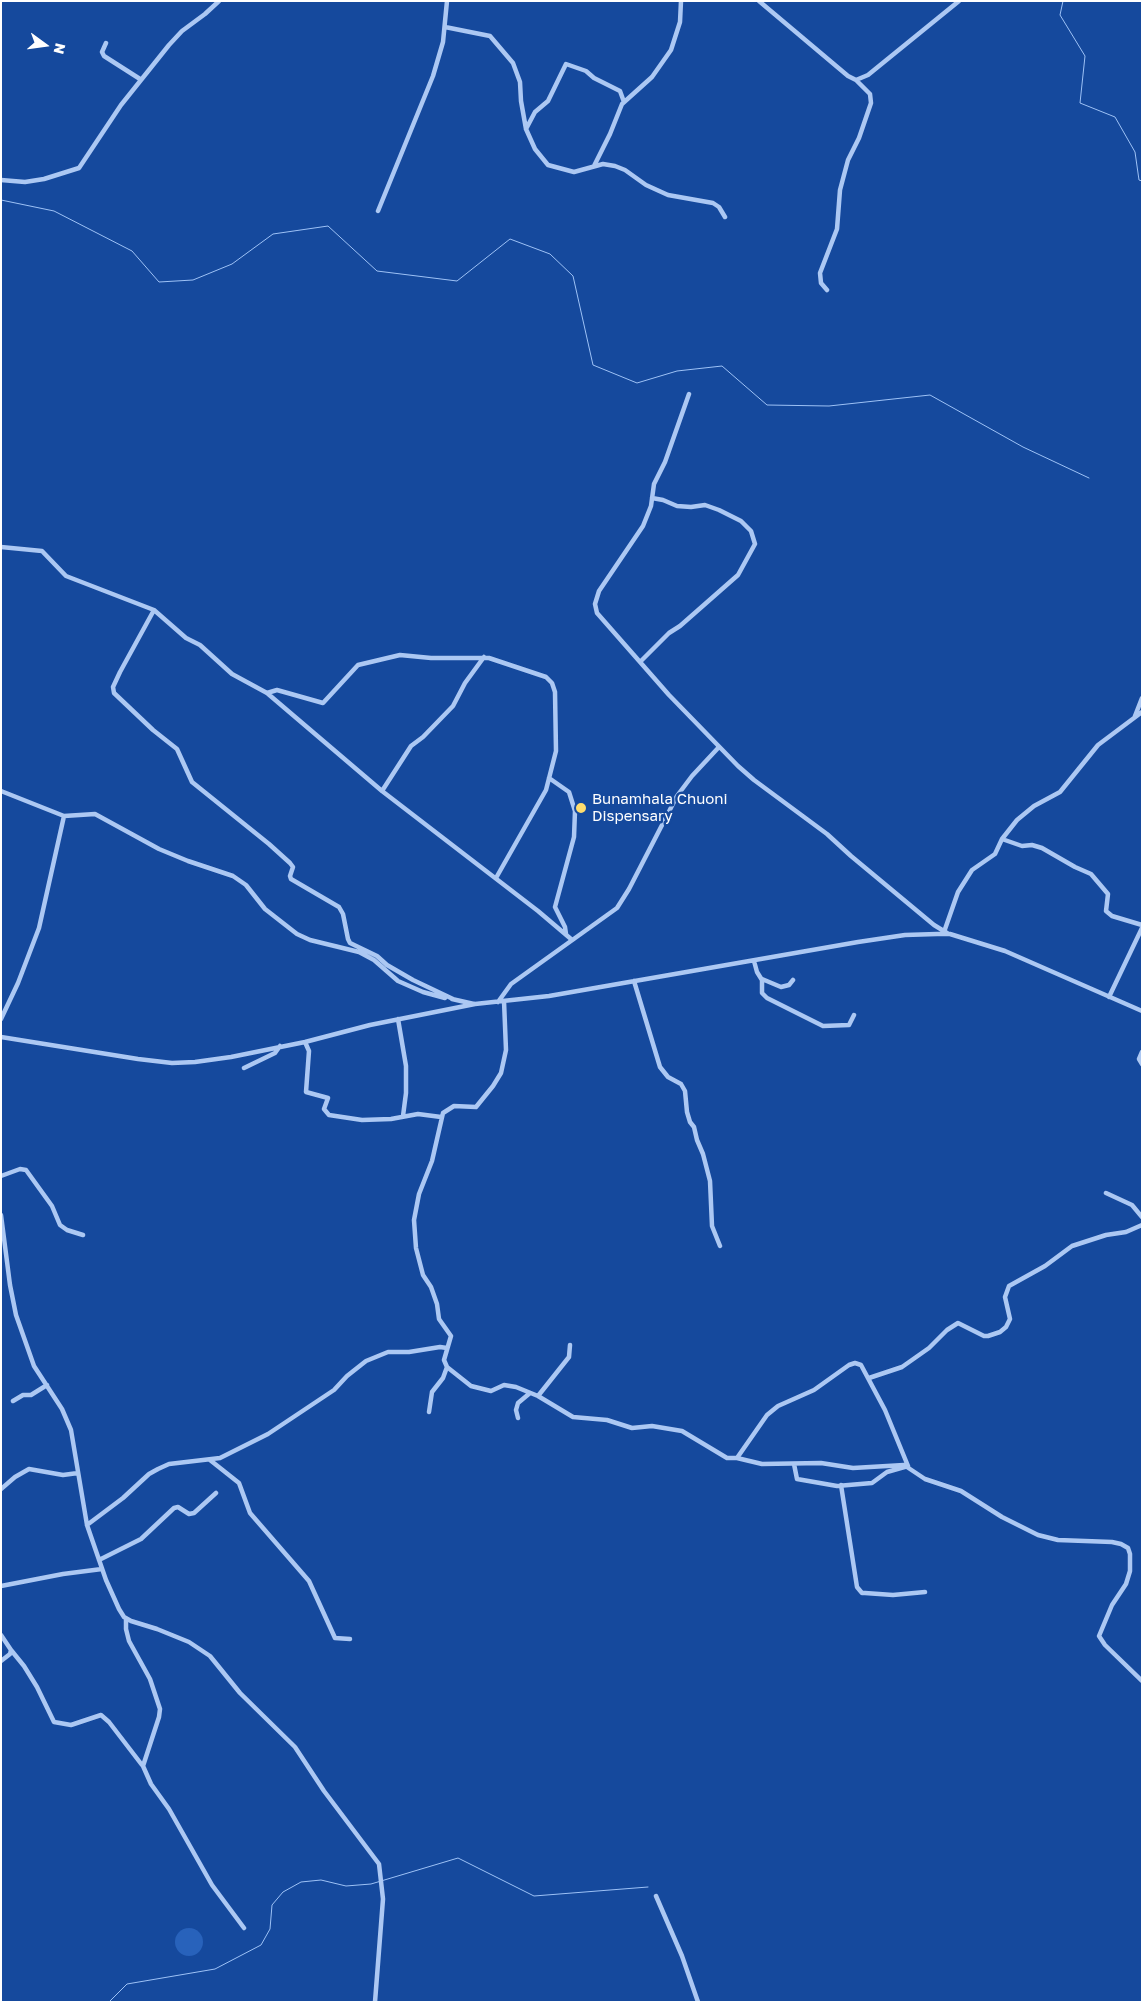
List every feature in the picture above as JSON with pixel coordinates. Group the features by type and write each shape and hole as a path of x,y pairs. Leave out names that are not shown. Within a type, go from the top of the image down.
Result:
{"street":[{"path":"1,180 25,182 44,179 79,168 140,79 182,31 219,1"},
{"path":"378,211 433,76 443,42 447,1"},
{"path":"594,166 624,102 652,77 671,50 680,22 681,1"},
{"path":"759,1 848,76 856,80 870,94 871,103 859,138 848,160 840,190 837,229 820,272 821,283 827,290"},
{"path":"856,80 868,75 959,1"},
{"path":"444,27 490,36 514,63 520,82 526,129 535,149 548,165 574,172 580,172 604,164 615,166 625,170 646,185 668,195 713,203 719,207 725,217"},
{"path":"106,43 102,52 104,56 140,79"},
{"path":"526,129 535,112 548,101 566,64 586,70 594,78 620,90 624,102"},
{"path":"689,394 665,462 654,484 652,498 640,532 599,591 595,604 597,613 668,695 754,780 802,814 946,933"},
{"path":"640,662 669,634 739,574 755,544 751,531 741,521 720,510 704,506 677,506 652,498"},
{"path":"1,548 42,551 66,576 154,610 186,638 200,645 232,674 267,693 382,791 496,878 571,939"},
{"path":"154,610 120,672 113,687 114,693 177,749 192,782 290,863 293,867 291,879 339,907 343,914 350,942 377,956 402,974 453,999"},
{"path":"267,693 277,690 323,703 360,664 400,655 431,658 484,657 540,674 552,684 555,692 557,747 546,790 496,878"},
{"path":"382,791 411,746 423,737 453,706 465,683 484,657"},
{"path":"1133,719 1142,698"},
{"path":"946,933 956,898 966,877 977,865 995,854 1002,839 1017,820 1034,806 1060,792 1098,745 1142,712"},
{"path":"498,1002 511,984 571,939 609,914 623,900 677,796 692,776 719,747"},
{"path":"548,778 569,792 575,811 574,837 555,907 565,927 566,934"},
{"path":"1,791 64,816 95,814 159,849 188,862 233,876 246,885 266,909 297,934 310,940 359,952 374,960 398,981 423,992 475,1004"},
{"path":"1,1020 28,959 39,928 64,816"},
{"path":"1002,839 1022,846 1032,845 1042,848 1075,867 1092,874 1108,894 1106,910 1112,916 1142,926 1109,997"},
{"path":"1,1037 172,1063 220,1059 305,1042 398,1019 475,1004 549,996 905,935 946,933 985,943 1142,1011"},
{"path":"754,961 757,972 762,979 781,987 788,985 793,980"},
{"path":"762,979 762,992 765,997 821,1025 849,1025 854,1015"},
{"path":"634,981 660,1067 668,1077 681,1084 685,1091 687,1112 703,1154 710,1182 712,1226 720,1246"},
{"path":"504,1001 506,1050 504,1065 498,1078 476,1107 454,1106 447,1109 441,1117 434,1155 419,1194 414,1226 423,1276 432,1290 437,1304 439,1319 451,1336 444,1360 447,1367 466,1383 476,1388 491,1391 507,1385 538,1396 573,1418 607,1420 632,1428 652,1426 670,1428 690,1435 727,1458 737,1458 762,1464 821,1463 853,1468 908,1466 925,1479 961,1491 1002,1517 1038,1535 1070,1542 1112,1542 1121,1544 1128,1548 1131,1560 1129,1574 1126,1584 1114,1601 1099,1636 1105,1645 1142,1682"},
{"path":"398,1019 406,1066 406,1093 403,1116"},
{"path":"305,1042 309,1051 306,1092 328,1098 324,1109 329,1114 362,1120 381,1120 427,1114 441,1117"},
{"path":"244,1068 275,1053 280,1046"},
{"path":"1142,1052 1139,1059 1142,1064"},
{"path":"1,1176 20,1169 26,1170 52,1206 60,1225 67,1230 83,1235"},
{"path":"1106,1193 1132,1205 1142,1216"},
{"path":"1,1216 16,1315 34,1366 62,1409 71,1430 87,1525 115,1602 126,1618 126,1629 130,1641 150,1679 160,1709 143,1766"},
{"path":"869,1378 902,1366 929,1348 947,1330 958,1323 984,1336 1000,1332 1006,1327 1010,1319 1004,1297 1009,1286 1045,1266 1072,1246 1126,1232 1142,1225"},
{"path":"538,1396 569,1357 570,1345"},
{"path":"87,1525 123,1498 153,1471 168,1464 222,1458 244,1447 287,1422 334,1390 349,1374 366,1361 388,1352 447,1348"},
{"path":"737,1458 767,1415 778,1406 814,1390 844,1368 855,1363 863,1367 869,1378 894,1430 908,1466"},
{"path":"429,1412 432,1392 443,1378 447,1367"},
{"path":"13,1401 23,1395 36,1392 47,1385"},
{"path":"518,1418 516,1410 518,1403 530,1393"},
{"path":"210,1460 239,1482 250,1513 309,1582 335,1638 350,1639"},
{"path":"794,1464 797,1479 832,1486 872,1483 887,1472 908,1466"},
{"path":"1,1488 29,1469 63,1475 78,1473"},
{"path":"841,1485 857,1587 865,1594 893,1595 926,1592"},
{"path":"99,1560 140,1539 174,1508 178,1507 189,1514 194,1513 216,1494"},
{"path":"1,1586 102,1569"},
{"path":"126,1618 189,1642 207,1653 240,1693 295,1746 324,1792 376,1859 382,1881 383,1900 375,2002"},
{"path":"1,1635 37,1687 54,1722 71,1725 101,1715 109,1722 143,1766 151,1784 169,1809 212,1885 244,1928"},
{"path":"1,1661 10,1654 11,1650"},
{"path":"656,1896 682,1956 698,2002"}],"shaded area":[{"path":"189,1928 199,1932 203,1942 199,1952 189,1956 179,1952 175,1942 179,1932"}],"waterway":[{"path":"1063,1 1060,15 1085,56 1080,103 1115,117 1135,152 1139,180 1142,181"},
{"path":"1,200 54,211 132,251 159,282 193,280 232,264 273,234 328,226 377,271 457,281 510,239 550,254 573,276 593,365 637,383 677,371 722,366 767,405 829,406 930,395 1023,447 1089,478"},
{"path":"109,2002 127,1984 215,1969 261,1945 270,1929 272,1905 283,1892 301,1882 321,1880 346,1886 371,1884 458,1858 534,1896 648,1887"}],"place":[{"name":"Bunamhala Chuoni Dispensary","path":"581,808"}]}
